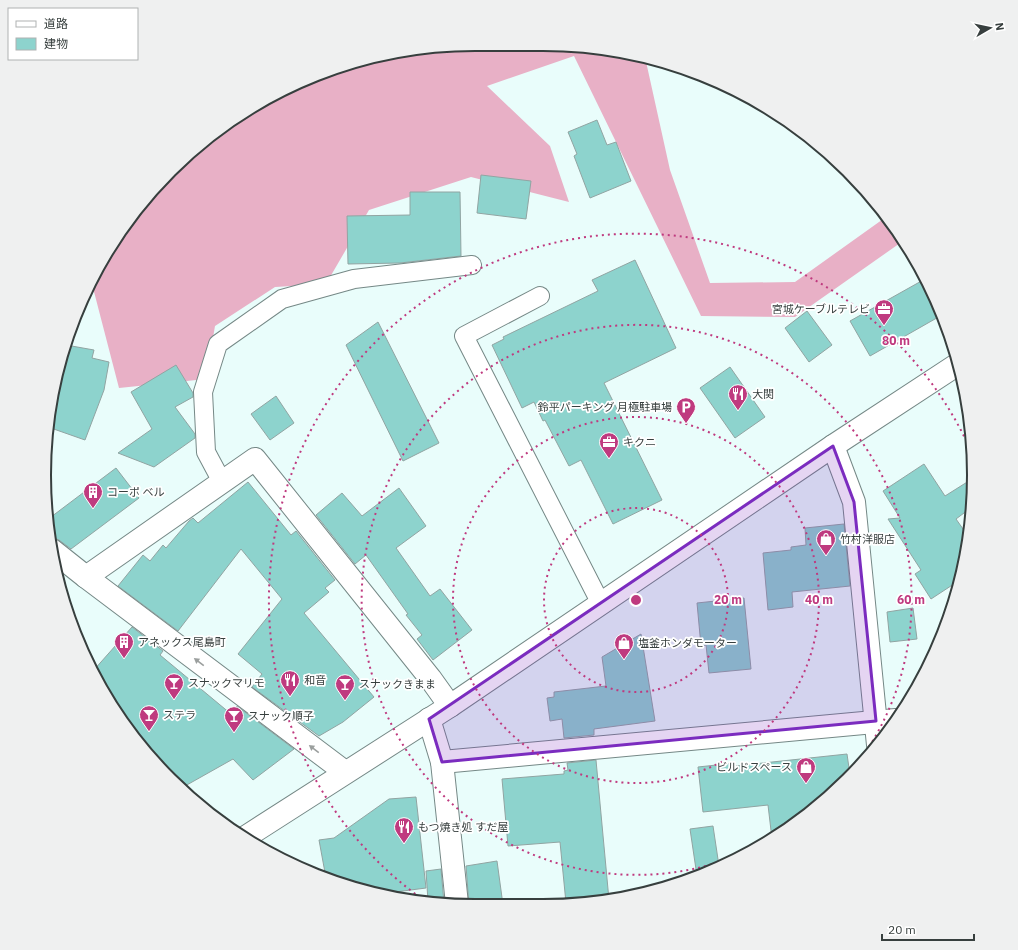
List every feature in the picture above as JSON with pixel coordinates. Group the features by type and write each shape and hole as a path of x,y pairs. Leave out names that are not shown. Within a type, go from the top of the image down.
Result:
{"street":[{"path":"250,834 345,772 429,720 832,446 953,367"},
{"path":"442,762 886,720 854,502 832,446"},
{"path":"86,577 255,459 430,678 450,706"},
{"path":"59,555 345,772"},
{"path":"429,720 442,762 456,898"}],"lane":[{"path":"222,482 206,452 203,392 218,344 282,299 354,279 472,266"},
{"path":"540,296 464,336 600,604"}],"highlighted area":[{"path":"833,446 854,502 876,721 442,762 429,719"}],"shaded area":[{"path":"543,51 598,55 646,64 670,170 710,283 795,282 881,220 899,244 795,317 701,316 574,56 487,86 550,146 569,202 471,177 369,210 326,284 275,287 215,326 206,379 119,388 94,290 122,239 156,195 195,156 239,122 263,108 313,83 365,65 392,59 447,52"}],"building":[{"path":"597,120 607,145 616,142 631,181 590,198 574,156 577,154 568,132"},
{"path":"481,175 531,181 526,219 477,213"},
{"path":"410,192 460,192 461,256 400,263 348,264 347,216 410,215"},
{"path":"635,260 676,348 604,383 662,500 613,524 581,460 569,466 545,420 543,421 534,402 522,408 492,345 504,339 503,337 598,291 592,280"},
{"path":"920,282 937,318 870,356 850,321"},
{"path":"807,311 832,345 809,362 785,328"},
{"path":"378,322 439,443 403,461 346,345"},
{"path":"72,346 94,350 92,358 109,362 104,390 85,440 54,429 59,392 65,365"},
{"path":"176,365 193,393 193,397 175,407 195,434 195,438 154,467 118,453 152,429 131,392"},
{"path":"730,367 765,417 735,438 700,388"},
{"path":"276,396 294,423 270,440 251,414"},
{"path":"924,464 945,496 967,482 965,512 956,519 963,529 953,585 931,599 915,574 921,570 888,519 900,518 883,491"},
{"name":"コーポ ベル","path":"116,468 139,498 71,549 56,539 53,515"},
{"path":"248,482 291,535 296,531 335,580 325,588 329,592 304,613 374,697 343,722 319,736 252,687 262,674 238,654 282,599 241,549 178,631 118,586 143,555 150,561 163,545 166,548 189,521 193,518 198,523"},
{"path":"399,488 426,526 396,548 430,596 440,589 472,630 433,660 417,639 422,635 406,615 408,614 366,555 355,564 316,515 342,493 362,516"},
{"path":"844,524 850,586 792,592 793,607 768,610 763,553 791,550 791,547 806,545 805,528"},
{"path":"744,598 751,669 709,673 706,645 701,646 697,603"},
{"path":"913,608 917,639 890,642 887,612"},
{"path":"132,627 163,651 160,655 231,714 237,706 294,749 253,780 233,759 186,785 156,755 122,711 97,667"},
{"path":"641,634 655,721 594,729 594,735 564,738 562,719 550,721 547,698 554,697 554,692 606,686 602,657"},
{"path":"847,754 849,769 823,794 771,833 768,805 703,812 698,767 735,763 735,766"},
{"path":"596,760 608,894 566,898 560,842 508,846 502,779 564,774 564,771 568,770 567,763"},
{"path":"416,797 426,888 397,892 392,891 365,885 325,871 319,840 334,838 389,799"},
{"path":"713,826 718,861 696,870 690,829"},
{"path":"497,861 502,899 469,899 466,866"},
{"path":"441,869 444,898 428,896 426,871"}],"place":[{"name":"宮城ケーブルテレビ","path":"884,326"},
{"name":"大関","path":"738,411"},
{"name":"鈴平パーキング 月極駐車場","path":"686,424"},
{"name":"キクニ","path":"609,459"},
{"name":"コーポ ベル","path":"93,509"},
{"name":"竹村洋服店","path":"826,556"},
{"name":"アネックス尾島町","path":"124,659"},
{"name":"塩釜ホンダモーター","path":"624,660"},
{"name":"和音","path":"290,697"},
{"name":"スナックマリモ","path":"174,700"},
{"name":"スナックきまま","path":"345,701"},
{"name":"ステラ","path":"149,732"},
{"name":"スナック順子","path":"234,733"},
{"name":"ビルドスペース","path":"806,784"},
{"name":"もつ焼き処 すだ屋","path":"404,844"}]}
